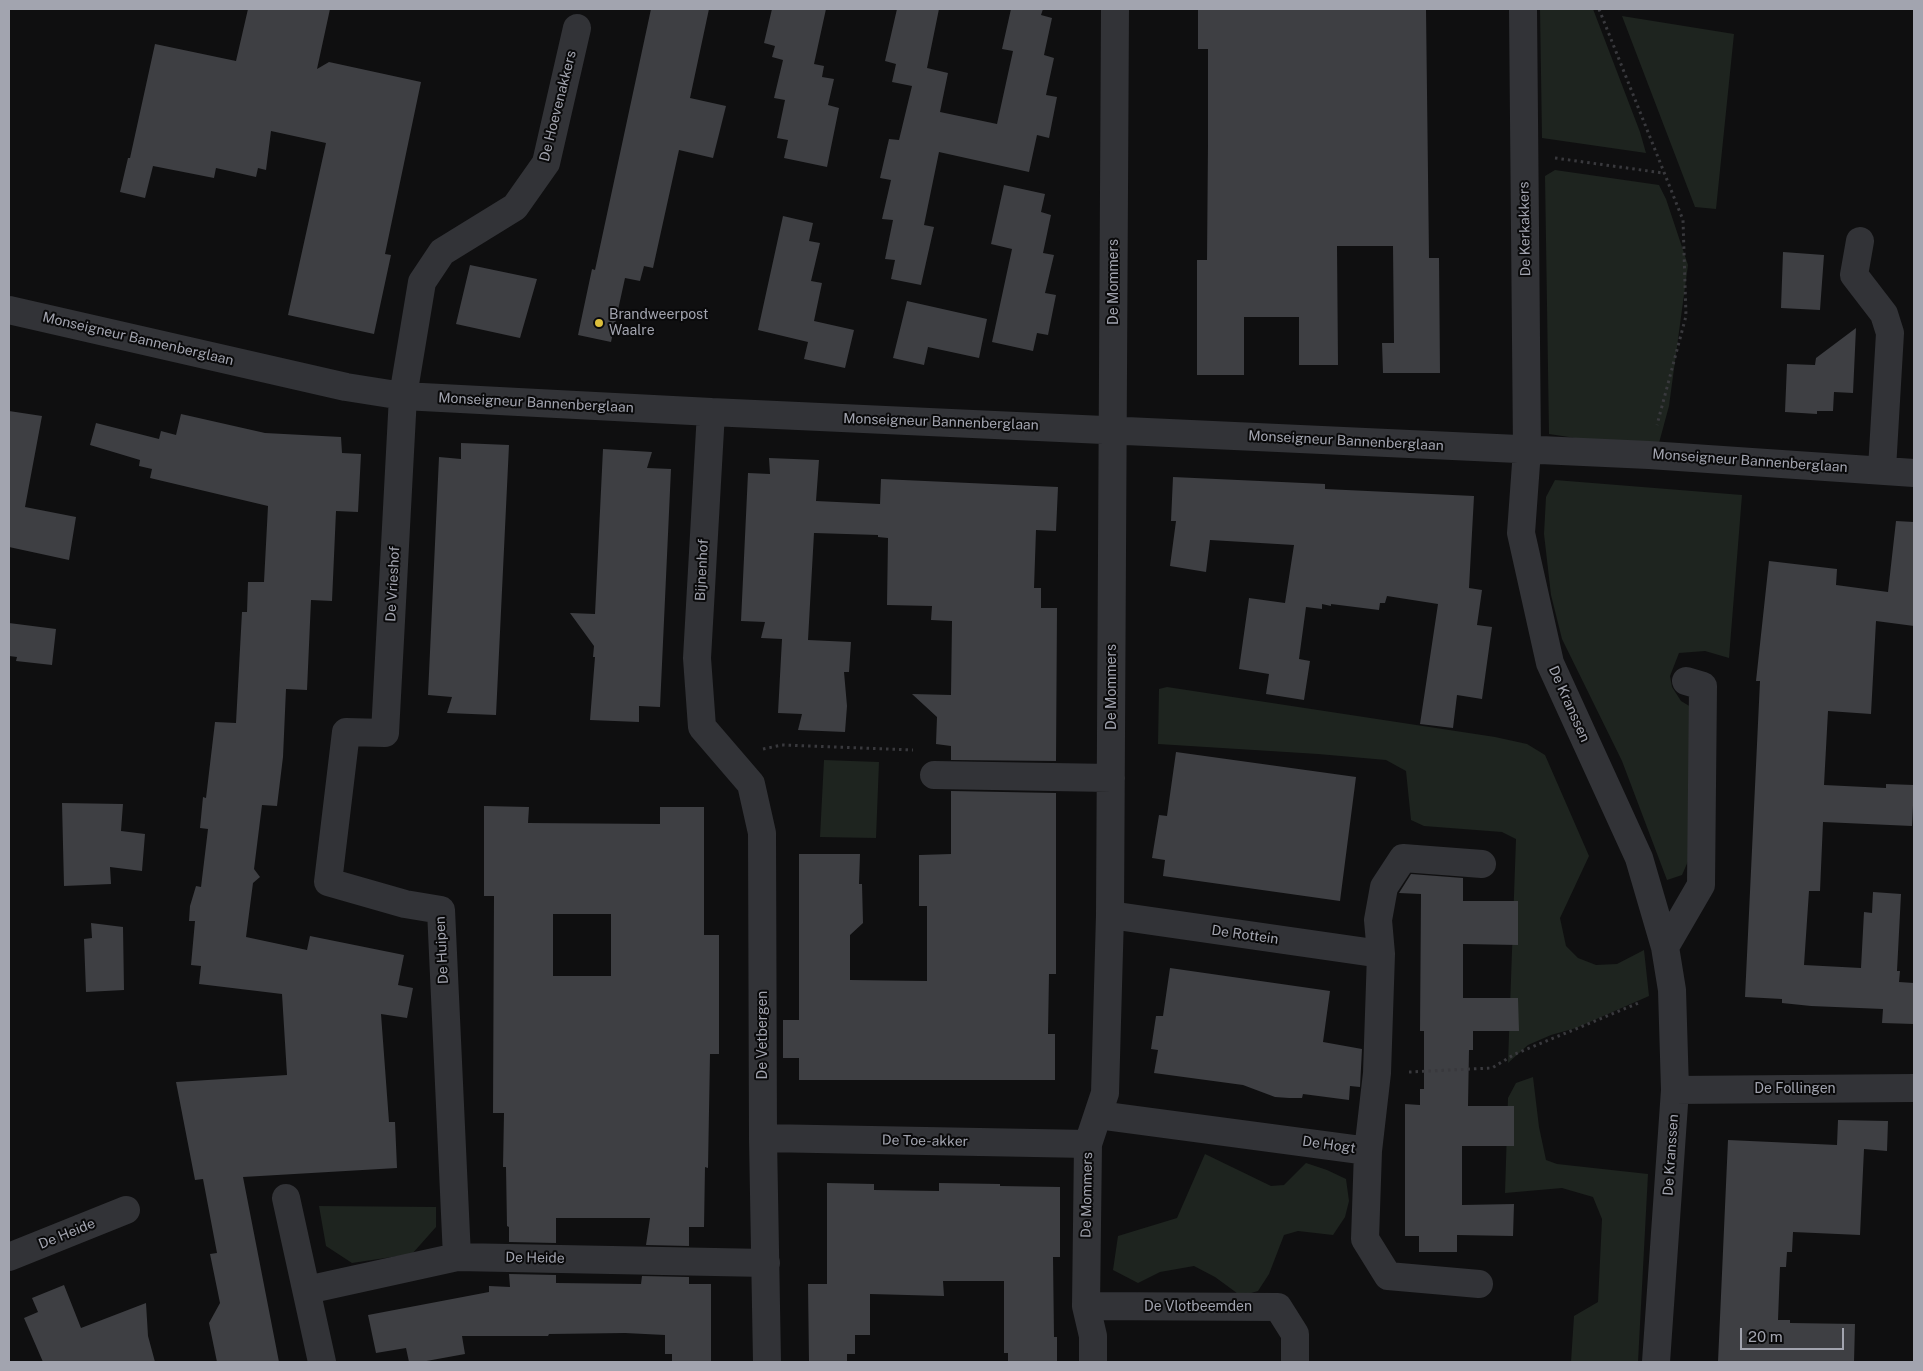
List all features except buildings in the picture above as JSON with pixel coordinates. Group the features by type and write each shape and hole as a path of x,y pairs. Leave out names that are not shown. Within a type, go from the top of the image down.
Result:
{"street":[{"name":"De Mommers","path":"1093,1362 1093,1336 1086,1306 1088,1144 1105,1093 1110,915 1116,9"},
{"name":"De Kerkakkers","path":"1523,9 1527,450"},
{"name":"De Hoevenakkers","path":"403,396 422,282 442,252 514,207 546,163 577,28"},
{"path":"1860,241 1854,275 1884,314 1890,333 1882,469"},
{"name":"Monseigneur Bannenberglaan","path":"9,310 346,387 403,396 1650,455 1882,469 1914,473"},
{"name":"De Vrieshof","path":"346,732 385,733 403,396"},
{"name":"Bijnenhof","path":"702,727 697,658 711,412"},
{"name":"De Kranssen","path":"1527,450 1521,533 1550,663 1639,858 1665,948 1672,990 1675,1090 1656,1362"},
{"path":"1665,948 1701,885 1703,686 1686,681"},
{"name":"De Vetbergen","path":"702,727 751,784 762,834 763,1138 768,1362"},
{"name":"De Huipen","path":"346,732 328,882 405,904 441,910 457,1257"},
{"path":"934,775 1111,778"},
{"path":"1368,1150 1377,1073 1381,954 1378,920 1384,886 1404,858 1482,864"},
{"name":"De Rottein","path":"1110,915 1381,954"},
{"name":"De Follingen","path":"1675,1090 1914,1088"},
{"name":"De Hogt","path":"1098,1115 1368,1150 1365,1239 1388,1276 1479,1284"},
{"name":"De Toe-akker","path":"763,1138 1088,1144"},
{"path":"286,1198 322,1362"},
{"name":"De Heide","path":"9,1258 126,1210"},
{"name":"De Heide","path":"307,1290 457,1257 766,1263"},
{"name":"De Vlotbeemden","path":"1086,1306 1278,1308 1295,1334 1295,1362"}],"path":[{"path":"1599,9 1684,220 1686,316 1650,455"},
{"path":"1524,153 1664,173"},
{"path":"728,756 782,745 934,751 934,775"},
{"path":"1377,1073 1492,1068 1515,1054 1672,990"}],"shaded area":[{"path":"1540,9 1593,9 1640,132 1646,153 1542,138"},
{"path":"1622,16 1734,34 1716,209 1695,207"},
{"path":"1555,170 1659,185 1666,199 1688,265 1669,406 1659,443 1595,441 1549,434 1545,176"},
{"path":"1555,480 1742,495 1729,658 1705,651 1679,653 1670,676 1672,687 1681,701 1691,707 1689,859 1682,875 1667,880 1622,761 1562,639 1551,595 1544,534 1546,497"},
{"path":"1167,687 1495,737 1527,744 1545,755 1589,856 1560,918 1566,946 1578,958 1596,965 1617,964 1644,950 1649,996 1576,1028 1551,1035 1528,1045 1508,1063 1516,839 1502,832 1424,826 1411,820 1406,771 1386,760 1158,744 1159,689"},
{"path":"824,760 879,762 876,838 820,837"},
{"path":"1533,1077 1539,1127 1546,1160 1557,1164 1648,1174 1638,1362 1571,1362 1574,1316 1598,1302 1602,1219 1593,1197 1562,1188 1505,1193 1508,1098 1516,1083"},
{"path":"1205,1154 1271,1186 1284,1185 1306,1163 1327,1170 1346,1179 1349,1201 1345,1217 1333,1235 1298,1231 1284,1235 1269,1274 1258,1291 1241,1296 1215,1277 1194,1266 1160,1272 1138,1283 1113,1270 1118,1236 1177,1218"},
{"path":"319,1206 436,1207 436,1227 412,1254 352,1263 326,1246"}],"place":[{"name":"Brandweerpost Waalre","path":"599,323"}]}
